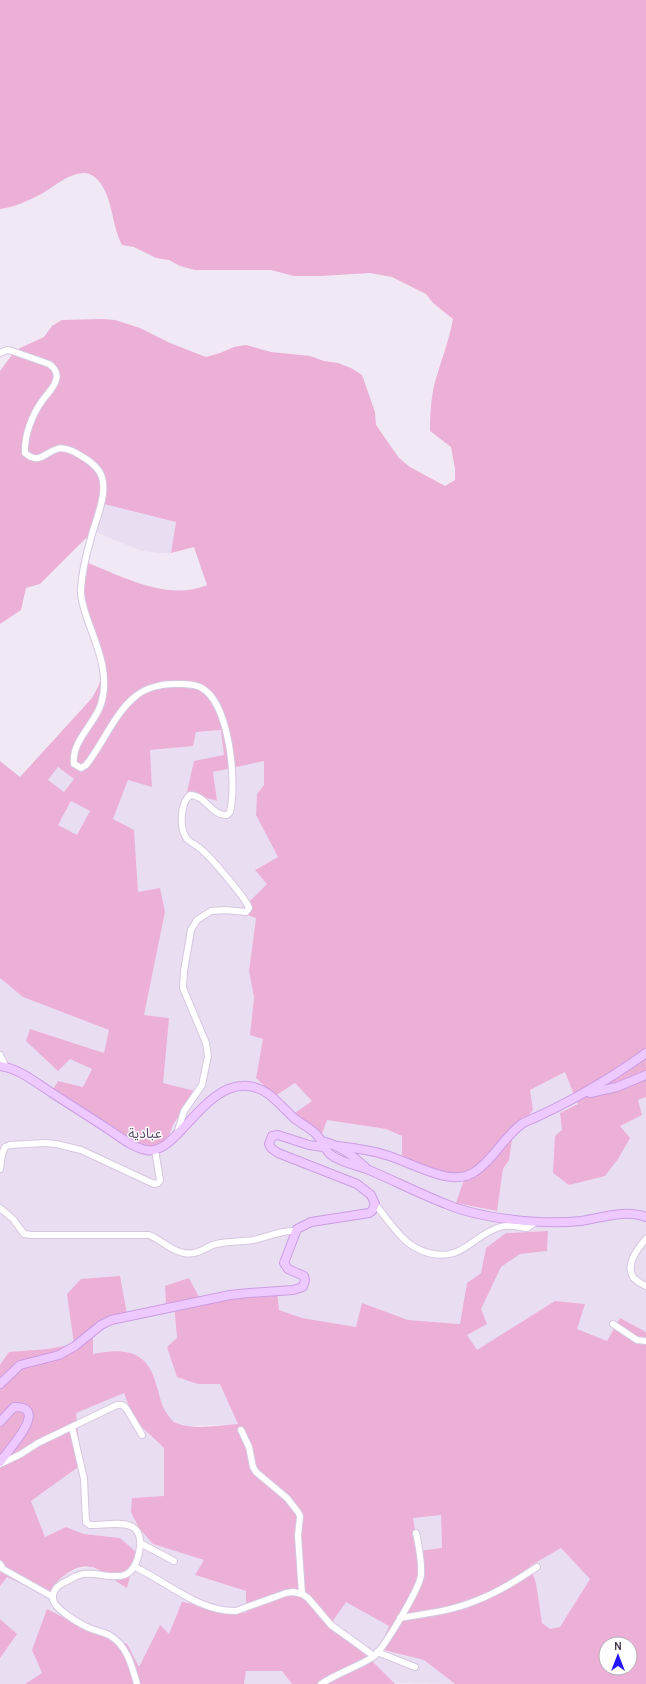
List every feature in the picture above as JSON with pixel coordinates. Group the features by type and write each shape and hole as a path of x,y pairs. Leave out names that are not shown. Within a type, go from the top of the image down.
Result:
{"street":[{"path":"0,353 7,350 12,351 49,364 54,367 56,372 56,379 53,386 37,408 30,423 25,453 31,458 39,459 58,448 65,449 85,458 92,463 100,472 102,479 102,506 91,537 80,591 84,611 102,663 104,692 101,705 77,746 74,764 81,768 86,765 122,710 136,696 142,692 169,684 201,687 214,700 221,715 230,743 233,795 230,812 227,815 218,814 200,797 190,795 183,805 183,824 188,839 210,858 249,908 246,912 225,910 206,913 197,920 191,930 184,971 183,988 206,1043 208,1056 202,1085 184,1111 177,1134"},
{"path":"536,1222 527,1228 507,1226 496,1228 452,1255 439,1256 425,1252 412,1246 402,1238 375,1204 371,1194 357,1184 278,1153 268,1144 272,1136 278,1135 309,1145 322,1144 372,1151 447,1177 464,1177 480,1168 514,1129 523,1123 584,1094 620,1072 646,1053"},
{"path":"0,1056 3,1066 20,1072 118,1136 148,1151 167,1145 192,1117 216,1096 235,1087 256,1087 268,1093 297,1120 318,1136 322,1144 336,1158 367,1169 459,1209 473,1213 553,1223 581,1221 629,1213 646,1217"},
{"path":"584,1094 617,1087 646,1075"},
{"path":"0,1169 2,1154 5,1147 23,1144 56,1144 81,1150 154,1184 158,1183 160,1180 155,1150"},
{"path":"338,1146 347,1151 367,1169"},
{"path":"0,1384 20,1365 59,1355 76,1346 101,1325 111,1320 230,1295 300,1289 305,1283 304,1276 288,1269 284,1263 295,1231 301,1226 311,1222 369,1213 372,1211 375,1204"},
{"path":"0,1208 13,1219 24,1234 149,1236 158,1240 168,1248 186,1254 201,1252 218,1244 255,1240 284,1230 295,1231"},
{"path":"646,1239 633,1256 631,1268 633,1277 646,1286"},
{"path":"613,1324 637,1340 646,1341"},
{"path":"0,1463 21,1454 38,1443 116,1405 122,1405 126,1408 142,1435"},
{"path":"0,1422 14,1407 26,1409 30,1415 27,1425 0,1463"},
{"path":"72,1427 84,1479 86,1522 90,1525 118,1524 132,1526 139,1534 140,1543 135,1567 127,1575 117,1578 96,1574 81,1574 59,1585 54,1590 53,1597 55,1605 62,1612 89,1628 110,1635 124,1649 132,1664 137,1684"},
{"path":"242,1430 249,1447 253,1467 256,1472 287,1498 300,1516 298,1536 302,1594"},
{"path":"321,1684 336,1674 375,1654 400,1618 418,1588 421,1577 421,1560 416,1533"},
{"path":"140,1543 174,1561"},
{"path":"0,1564 3,1569 53,1597"},
{"path":"135,1567 150,1574 200,1604 228,1611 236,1611 286,1593 293,1592 302,1594 308,1598 331,1625 375,1654 415,1667"},
{"path":"400,1618 448,1609 474,1602 504,1588 537,1567"}],"shaded area":[{"path":"0,0 646,0 646,1097 638,1100 642,1115 620,1126 630,1138 618,1159 605,1176 569,1185 553,1173 555,1136 562,1130 560,1113 578,1104 565,1072 530,1090 533,1110 513,1133 509,1160 503,1169 497,1211 456,1203 464,1180 429,1171 402,1155 402,1136 386,1129 327,1120 320,1139 289,1117 312,1101 295,1083 275,1096 256,1078 263,1039 250,1035 254,997 249,971 256,918 239,912 267,884 255,870 278,857 256,815 257,794 264,785 264,761 213,772 217,801 187,792 194,761 224,755 221,730 196,732 193,746 150,750 152,787 128,780 113,819 134,830 138,892 160,888 165,912 144,1015 169,1018 163,1083 195,1091 173,1125 168,1138 161,1145 142,1149 51,1093 58,1081 83,1087 92,1069 70,1059 58,1071 26,1041 30,1029 104,1053 109,1030 23,997 0,978 0,761 20,777 92,698 99,685 102,672 83,609 83,561 129,580 160,589 176,591 207,585 194,547 171,553 176,522 100,503 93,531 40,584 26,588 21,610 0,624 0,371 11,356 20,348 44,337 52,326 62,320 103,319 115,320 140,328 170,343 206,357 234,347 246,345 271,352 310,356 324,361 338,363 351,368 362,375 375,412 376,425 399,458 410,467 445,486 455,480 455,469 451,447 430,431 430,419 435,382 453,319 433,303 426,294 392,277 370,273 294,276 271,270 195,270 180,266 169,260 156,258 134,247 122,245 116,230 105,191 96,178 87,173 73,175 33,198 17,205 0,209","holes":["58,767 74,779 64,792 48,780","71,801 90,811 77,835 58,825"]},
{"path":"100,503 176,522 171,553 142,551 93,531"},
{"path":"222,730 225,755 188,791 216,801 213,772 264,761 264,785 257,794 256,814 278,857 255,869 267,884 240,912 256,917 249,971 254,997 250,1034 263,1039 256,1078 275,1096 295,1083 312,1101 290,1117 320,1139 327,1120 386,1129 402,1136 465,1180 456,1203 497,1211 503,1169 509,1160 513,1133 533,1110 530,1090 566,1072 578,1104 563,1130 569,1185 605,1176 618,1159 620,1126 638,1100 646,1097 646,1332 620,1318 607,1341 577,1329 555,1301 477,1351 467,1335 501,1267 520,1254 547,1251 548,1231 506,1233 486,1248 481,1273 467,1283 461,1324 408,1320 362,1303 357,1327 302,1318 279,1310 277,1290 174,1304 177,1338 198,1384 220,1383 239,1424 187,1426 172,1421 161,1404 156,1383 110,1351 93,1354 93,1329 74,1344 48,1349 0,1365 0,978 23,997 109,1030 104,1053 30,1029 70,1059 92,1068 83,1087 58,1081 172,1130 173,1125 195,1091 162,1083 169,1018 144,1015 165,912 138,892 134,830 113,819 128,780 152,786 150,750 193,746 196,732"},
{"path":"58,767 74,779 63,792 48,780"},
{"path":"71,801 90,811 77,835 58,825"},
{"path":"548,1231 547,1251 520,1254 501,1267 481,1309 487,1324 467,1335 477,1350 555,1301 585,1304 577,1329 607,1341 620,1318 646,1332 646,1684 455,1684 424,1660 380,1649 389,1626 346,1602 330,1625 371,1660 395,1684 292,1684 282,1671 246,1671 244,1684 25,1684 42,1673 32,1650 47,1609 90,1631 127,1644 139,1667 160,1625 169,1634 182,1602 246,1613 246,1591 195,1575 204,1560 153,1544 139,1528 131,1512 132,1498 164,1496 164,1448 134,1420 124,1393 76,1413 81,1465 31,1501 45,1537 66,1527 84,1534 120,1538 136,1552 127,1588 95,1568 85,1566 65,1574 50,1590 47,1596 7,1577 0,1586 0,1365 9,1352 48,1349 74,1344 67,1294 81,1279 120,1276 127,1314 93,1329 93,1354 115,1351 133,1354 140,1358 147,1364 152,1373 162,1405 174,1422 181,1425 197,1427 214,1426 238,1424 220,1384 198,1384 177,1377 167,1347 177,1338 174,1304 166,1305 165,1286 189,1278 201,1301 277,1289 279,1310 302,1318 356,1327 362,1303 408,1320 460,1324 467,1283 481,1273 486,1248 506,1233","holes":["441,1515 442,1548 419,1551 413,1518","561,1548 590,1579 560,1627 550,1629 542,1623 536,1583 530,1566"]},
{"path":"124,1393 134,1420 156,1442 164,1447 164,1497 133,1498 153,1544 204,1560 196,1576 246,1591 246,1613 169,1634 159,1626 139,1668 32,1650 42,1673 25,1684 0,1684 0,1658 17,1634 0,1619 0,1586 7,1577 47,1596 54,1584 64,1575 78,1569 93,1567 126,1588 120,1538 84,1534 66,1527 45,1537 31,1501 81,1465 75,1413"},
{"path":"441,1515 442,1549 419,1552 413,1518"},
{"path":"561,1548 590,1579 560,1627 550,1629 544,1626 541,1620 536,1583 530,1566"},
{"path":"346,1601 390,1626 380,1649 424,1660 455,1684 393,1683 371,1660 330,1625"},
{"path":"0,1619 17,1634 0,1658"},
{"path":"246,1671 283,1671 292,1684 244,1684"}],"district":[{"name":"عبادية","path":"145,1133"}]}
